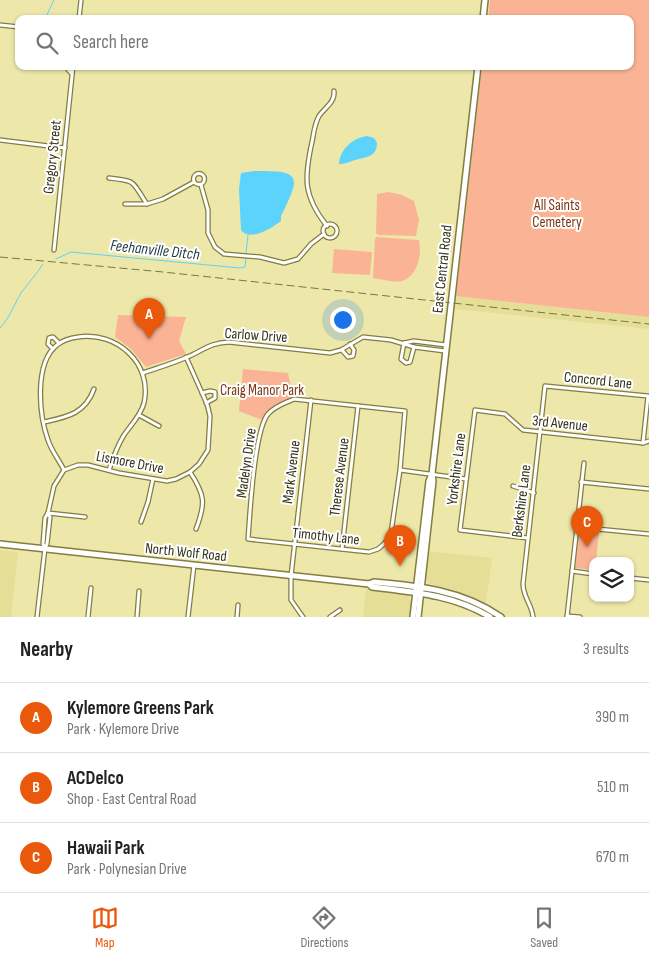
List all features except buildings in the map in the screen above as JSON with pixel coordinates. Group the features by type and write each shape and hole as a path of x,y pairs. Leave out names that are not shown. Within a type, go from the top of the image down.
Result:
{"main road":[{"path":"483,15 485,0"},
{"name":"East Central Road","path":"418,617 429,481 432,474 478,70"},
{"name":"North Wolf Road","path":"0,544 369,584 372,587 442,590 465,598 501,617"},
{"name":"East Central Road","path":"413,617 419,590"},
{"name":"North Wolf Road","path":"419,590 461,602 490,617"}],"street":[{"path":"79,15 81,0"},
{"path":"0,25 15,27"},
{"path":"69,70 72,74"},
{"name":"Gregory Street","path":"54,250 72,70"},
{"path":"327,226 310,200 306,178 315,124 322,112 334,100 334,91"},
{"path":"0,140 64,148"},
{"path":"194,182 195,176 201,174 205,179 201,185 208,210 208,234 215,247 224,254 260,257 284,263 298,259 311,244 324,234 324,229 327,226 333,225 337,228 337,233 334,237 330,238 324,234"},
{"path":"109,178 128,180 135,184 147,204"},
{"path":"125,204 147,204 163,199 194,182"},
{"path":"194,182 197,185 201,185"},
{"path":"37,617 50,517 48,513 54,486 64,470 48,441 40,408 40,397 44,369 48,357 53,349 67,339 85,336 103,337 116,342 137,362 143,373 145,381 144,403 139,415 118,445 109,470"},
{"path":"53,349 48,344 49,338 53,337 59,344"},
{"path":"342,350 363,337 391,340 414,347 446,348"},
{"name":"Carlow Drive","path":"143,373 186,357 218,342 330,353 342,350 348,357 353,356 354,350 350,344"},
{"path":"404,343 414,342 446,348"},
{"path":"404,343 401,359 406,364 410,362 414,347"},
{"path":"186,357 206,402 211,426 208,450 205,457 190,472 202,492 203,505 196,529"},
{"name":"Concord Lane","path":"545,386 648,396"},
{"name":"Berkshire Lane","path":"533,617 531,607 523,593 545,386"},
{"path":"44,422 61,419 79,411 88,403 94,389"},
{"path":"202,394 210,391 215,392 215,398 206,402"},
{"path":"643,443 648,396"},
{"name":"Madelyn Drive","path":"248,539 258,434 268,414 282,404 294,399 405,411"},
{"name":"Mark Avenue","path":"303,617 291,600 291,576 311,400"},
{"name":"Therese Avenue","path":"342,550 358,406"},
{"name":"3rd Avenue","path":"475,410 505,414 523,430 643,443 649,441"},
{"name":"Yorkshire Lane","path":"475,410 460,530 528,538"},
{"name":"Timothy Lane","path":"248,539 342,550 370,552 378,549 392,533 405,411"},
{"path":"139,415 159,426"},
{"path":"580,617 567,616 584,462"},
{"name":"Lismore Drive","path":"64,470 78,465 88,465 167,481 190,472"},
{"path":"400,470 466,479"},
{"path":"141,522 153,479"},
{"path":"581,482 649,489"},
{"path":"513,486 534,493"},
{"path":"48,513 85,517"},
{"path":"576,527 649,534"},
{"path":"188,617 194,565"},
{"path":"572,571 589,573"},
{"path":"634,578 649,580"},
{"path":"88,617 91,588"},
{"path":"137,617 140,591"},
{"path":"237,617 238,605"},
{"path":"330,617 340,610"}],"shaded area":[{"path":"456,296 649,317 649,329 455,309"},
{"path":"0,550 18,552 11,617 0,617"},
{"path":"428,551 492,558 486,603 488,606 464,595 428,583 425,575"},
{"path":"366,589 408,595 412,602 411,617 363,617"}],"green space":[{"name":"All Saints Cemetery","path":"490,0 649,0 649,317 456,296 482,70 634,70 634,15 488,15"},
{"path":"389,192 402,195 414,201 419,220 416,236 378,235 376,233 377,194"},
{"path":"376,237 419,240 418,264 412,274 402,281 395,282 373,278"},
{"path":"334,249 372,252 370,275 332,273"},
{"path":"118,315 186,317 179,341 186,354 146,367 131,349 115,337"},
{"name":"Craig Manor Park","path":"243,369 288,373 293,398 275,406 262,420 239,411"},
{"path":"579,530 599,533 596,557 589,557 589,570 575,568"}],"water":[{"path":"367,136 374,138 377,143 377,148 373,154 339,164 342,154 348,145 357,139"},
{"path":"254,171 289,174 293,178 294,184 281,216 281,221 261,233 250,235 241,230 239,189 241,173"}],"waterway":[{"path":"47,15 54,0"},
{"name":"Feehanville Ditch","path":"246,253 248,235"},
{"name":"Feehanville Ditch","path":"56,259 71,252 240,268 245,267 246,258"},
{"name":"Feehanville Ditch","path":"0,328 21,293 43,264"}],"railway":[{"path":"0,257 163,272 649,324"}],"place":[{"name":"Kylemore Greens Park","path":"149,339"},
{"name":"Hawaii Park","path":"587,547"},
{"name":"ACDelco","path":"400,566"}]}
